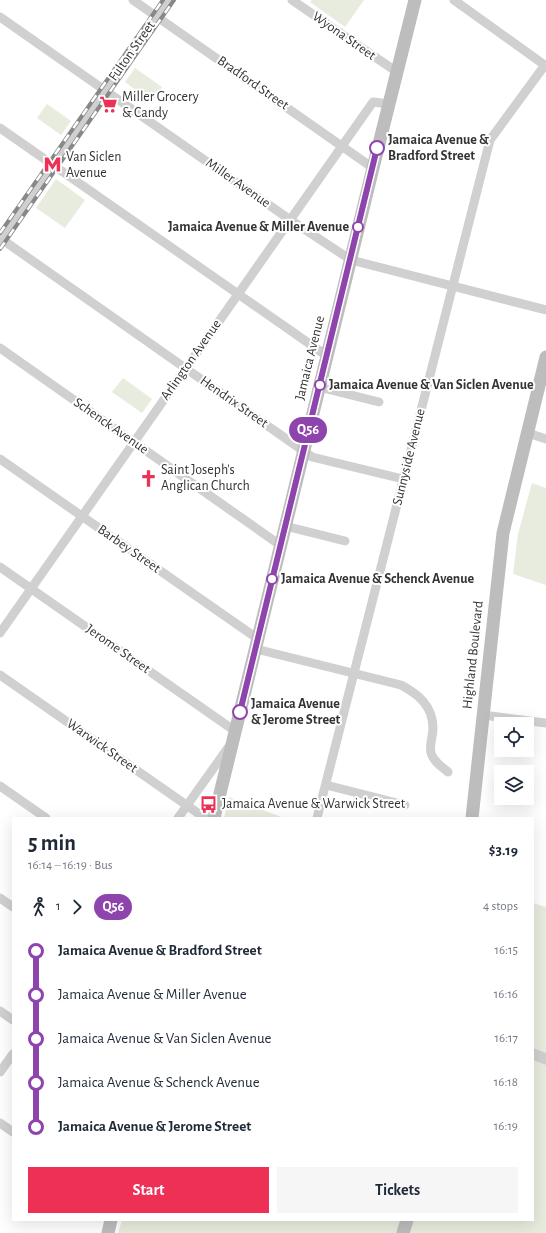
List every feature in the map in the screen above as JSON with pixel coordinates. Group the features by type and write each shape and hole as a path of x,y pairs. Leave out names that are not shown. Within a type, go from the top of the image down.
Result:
{"main road":[{"name":"Jamaica Avenue","path":"214,817 303,451 416,0"},
{"name":"Highland Boulevard","path":"472,817 503,533 546,357"},
{"path":"108,1233 111,1221"},
{"path":"403,1233 407,1221"}],"street":[{"name":"Bradford Street","path":"133,0 373,168"},
{"name":"Fulton Street","path":"0,239 168,0"},
{"name":"Wyona Street","path":"292,0 397,72"},
{"path":"454,0 545,65"},
{"name":"Miller Avenue","path":"0,17 289,219 351,260 546,310"},
{"name":"Sunnyside Avenue","path":"317,817 490,140 545,65"},
{"name":"Arlington Avenue","path":"0,632 289,219 373,102 389,104"},
{"path":"0,128 327,356"},
{"name":"Hendrix Street","path":"0,239 312,457 403,479"},
{"name":"Schenck Avenue","path":"0,348 280,545"},
{"path":"319,387 379,402"},
{"path":"528,433 546,439"},
{"name":"Barbey Street","path":"0,459 82,516 257,644 354,674 401,686 420,697 432,720 433,727 431,753 436,762 448,772"},
{"path":"285,526 345,542"},
{"name":"Jerome Street","path":"0,567 234,736"},
{"name":"Warwick Street","path":"0,675 204,817"},
{"path":"483,715 546,722"},
{"path":"179,817 234,736"},
{"path":"326,785 405,805"},
{"path":"0,786 45,817"},
{"path":"0,898 12,906"},
{"path":"0,1011 12,1019"},
{"path":"534,1054 546,1059"},
{"path":"0,1072 12,1055"},
{"path":"0,1123 12,1131"}],"shaded area":[{"path":"312,0 364,0 345,27 310,2"},
{"path":"135,68 162,87 152,102 125,82"},
{"path":"47,104 71,121 61,135 37,118"},
{"path":"56,179 85,200 65,228 36,208"},
{"path":"123,378 152,399 142,413 112,392"},
{"path":"532,483 546,488 546,585 513,574 518,534"},
{"path":"229,797 281,817 224,817"},
{"path":"534,903 546,907 546,1233 118,1233 122,1221 534,1221"}],"railway":[{"path":"0,233 163,0"},
{"path":"0,249 174,0"}],"bus line":[{"name":"Q56","path":"240,712 353,252 377,148"}],"place":[{"name":"Miller Grocery & Candy","path":"109,105"},
{"name":"Jamaica Avenue & Bradford Street","path":"377,148"},
{"name":"Van Siclen Avenue","path":"53,165"},
{"name":"Jamaica Avenue & Miller Avenue","path":"358,227"},
{"name":"Jamaica Avenue & Van Siclen Avenue","path":"320,385"},
{"name":"Saint Joseph's Anglican Church","path":"148,478"},
{"name":"Jamaica Avenue & Schenck Avenue","path":"272,579"},
{"name":"Jamaica Avenue & Jerome Street","path":"240,712"},
{"name":"Jamaica Avenue & Warwick Street","path":"209,804"}]}
